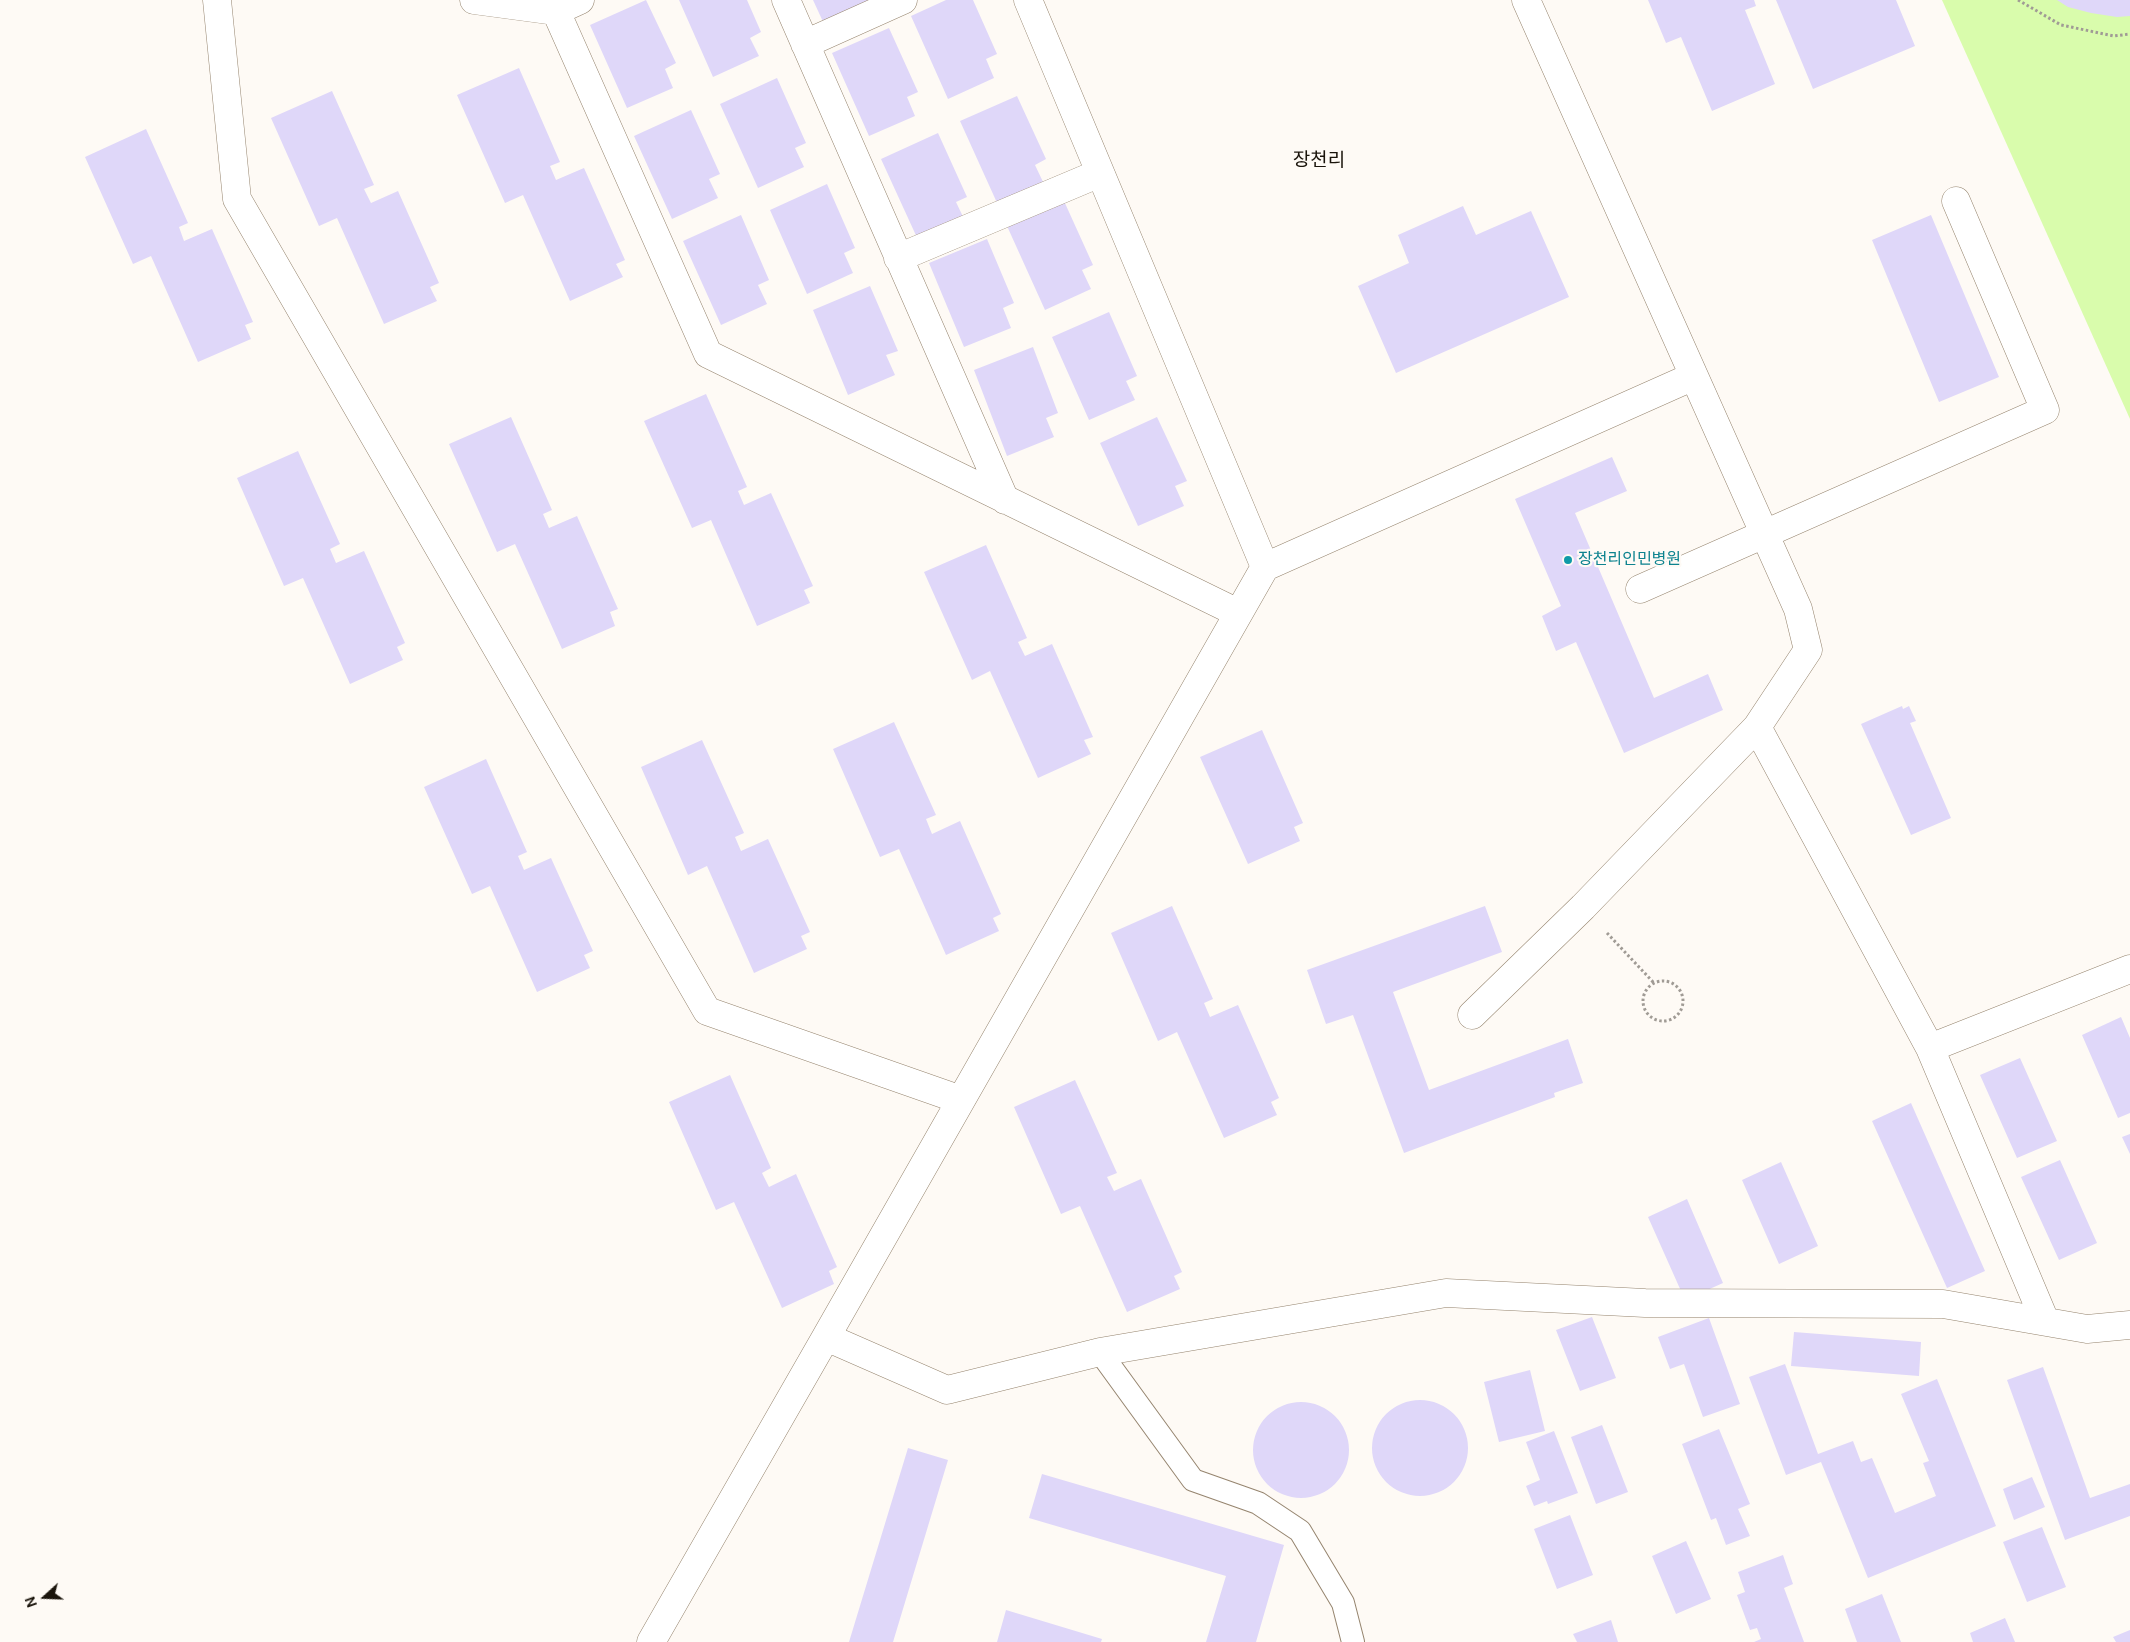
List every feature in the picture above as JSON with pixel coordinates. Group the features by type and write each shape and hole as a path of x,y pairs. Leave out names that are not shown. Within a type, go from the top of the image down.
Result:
{"street":[{"path":"217,0 237,199 707,1011 961,1100"},
{"path":"474,0 562,4 708,354 1238,613"},
{"path":"786,0 1005,500"},
{"path":"805,44 903,0"},
{"path":"1028,0 1265,568"},
{"path":"1472,1015 1583,907 1757,726 1808,650 1798,609 1526,0"},
{"path":"898,258 1100,173"},
{"path":"1640,589 2045,410 1956,201"},
{"path":"650,1642 1265,568 1694,376"},
{"path":"1757,726 1930,1048 2045,1322"},
{"path":"1930,1048 2130,969"},
{"path":"826,1337 947,1390 1100,1352 1446,1293 1645,1303 1943,1304 2087,1329 2130,1326"}],"lane":[{"path":"1100,1352 1194,1480 1258,1503 1300,1531 1343,1603 1353,1642"}],"path":[{"path":"2018,0 2061,25 2114,36 2130,34"},
{"path":"1583,907 1654,983"},
{"path":"1667,982 1678,988 1681,993 1682,1006 1670,1020 1657,1020 1646,1012 1643,999 1645,992 1654,983 1667,982"}],"green space":[{"path":"1942,0 2130,0 2130,419"}],"building":[{"path":"646,0 676,63 665,69 673,88 627,108 590,25"},
{"path":"679,0 747,0 761,32 750,38 759,56 713,77"},
{"path":"813,0 869,0 871,5 825,26"},
{"path":"946,0 973,0 997,54 986,59 994,78 948,99 911,16"},
{"path":"1648,0 1754,0 1756,6 1745,10 1775,84 1712,111 1681,37 1666,43"},
{"path":"1776,0 1896,0 1915,46 1813,89"},
{"path":"2057,0 2130,0 2130,16 2117,17 2091,13 2068,7"},
{"path":"889,28 918,92 907,97 915,116 869,136 832,53"},
{"path":"519,68 560,162 550,166 556,180 584,168 625,260 616,264 623,277 570,301 523,195 505,203 457,95"},
{"path":"777,78 806,143 795,148 804,167 758,188 720,104"},
{"path":"332,91 374,185 364,189 371,203 398,191 439,283 430,287 437,301 384,324 337,218 319,226 271,118"},
{"path":"1017,96 1046,159 1035,165 1044,184 998,205 960,121"},
{"path":"691,110 720,174 709,179 718,198 672,219 634,136"},
{"path":"146,129 188,223 179,227 184,241 212,229 253,322 245,325 251,339 198,362 151,256 133,264 85,157"},
{"path":"938,133 967,197 956,202 965,221 919,242 881,159"},
{"path":"827,184 855,248 844,253 853,273 807,294 770,210"},
{"path":"1064,201 1093,265 1082,270 1091,289 1045,310 1007,226"},
{"path":"1463,206 1476,235 1531,211 1569,297 1396,373 1358,286 1409,263 1398,235"},
{"path":"741,215 769,280 758,285 767,304 721,325 683,241"},
{"path":"1931,215 1999,377 1939,402 1872,240"},
{"path":"987,239 1014,303 1003,308 1011,328 964,347 929,263"},
{"path":"870,286 898,351 886,355 895,375 848,395 813,310"},
{"path":"1109,312 1137,376 1126,381 1135,400 1089,420 1052,337"},
{"path":"1033,347 1058,413 1046,418 1054,437 1007,456 974,370"},
{"path":"706,394 747,487 738,491 744,505 771,493 813,586 804,590 810,603 757,626 711,520 692,528 644,421"},
{"path":"511,417 552,510 543,514 549,528 577,516 618,609 610,612 615,626 562,649 515,544 497,552 449,444"},
{"path":"1157,417 1187,481 1175,486 1184,506 1138,526 1100,443"},
{"path":"298,451 340,544 330,549 336,563 364,551 405,643 397,647 403,660 350,684 303,578 284,586 237,478"},
{"name":"장천리인민병원","path":"1612,457 1627,491 1575,513 1654,698 1708,674 1723,710 1624,753 1576,642 1556,651 1542,616 1561,606 1515,499"},
{"path":"986,545 1027,638 1018,642 1025,656 1052,644 1093,737 1084,740 1091,754 1038,778 990,671 972,680 924,572"},
{"path":"1902,706 1903,709 1909,706 1916,721 1910,723 1951,818 1911,835 1861,724"},
{"path":"894,722 936,815 926,819 932,834 960,821 1001,914 993,918 999,931 946,955 899,849 880,857 833,749"},
{"path":"1262,730 1303,823 1294,827 1300,841 1248,864 1200,757"},
{"path":"702,740 744,833 735,837 741,851 768,839 810,932 801,936 807,949 754,973 707,866 688,875 641,767"},
{"path":"486,759 527,852 518,856 524,870 551,858 593,951 584,955 590,968 537,992 490,886 472,894 424,787"},
{"path":"1172,906 1213,999 1204,1003 1210,1017 1238,1005 1279,1098 1271,1102 1277,1115 1224,1138 1177,1032 1158,1041 1111,933"},
{"path":"1485,906 1502,952 1393,992 1429,1090 1568,1039 1583,1083 1554,1093 1555,1097 1404,1153 1353,1015 1326,1024 1307,970"},
{"path":"2121,1017 2130,1038 2130,1113 2118,1118 2082,1035"},
{"path":"2020,1058 2057,1141 2017,1158 1980,1075"},
{"path":"730,1075 771,1168 762,1173 769,1187 796,1174 837,1267 829,1271 834,1284 782,1308 734,1202 716,1210 669,1102"},
{"path":"1075,1080 1117,1173 1107,1177 1114,1191 1141,1179 1182,1272 1174,1276 1180,1289 1127,1312 1080,1206 1061,1214 1014,1107"},
{"path":"1911,1103 1985,1271 1947,1288 1872,1121"},
{"path":"2130,1134 2130,1154 2122,1137"},
{"path":"2060,1160 2097,1243 2059,1260 2021,1177"},
{"path":"1781,1162 1818,1246 1779,1264 1742,1180"},
{"path":"1687,1199 1723,1283 1685,1300 1648,1217"},
{"path":"1592,1317 1616,1378 1580,1391 1556,1330"},
{"path":"1709,1318 1740,1404 1703,1417 1684,1364 1670,1369 1658,1337"},
{"path":"1794,1332 1921,1342 1919,1376 1791,1366"},
{"path":"1785,1364 1818,1454 1853,1441 1861,1462 1872,1458 1895,1513 1936,1496 1923,1463 1929,1461 1901,1394 1937,1379 1996,1526 1868,1578 1821,1462 1786,1475 1749,1377"},
{"path":"2043,1367 2090,1498 2130,1484 2130,1516 2065,1540 2007,1380"},
{"path":"1530,1370 1545,1431 1499,1442 1484,1382"},
{"path":"1420,1400 1438,1403 1454,1414 1465,1430 1468,1448 1465,1466 1454,1482 1438,1493 1420,1496 1402,1493 1386,1482 1375,1466 1372,1448 1375,1430 1386,1414 1402,1403"},
{"path":"1301,1402 1319,1405 1335,1416 1346,1432 1349,1450 1346,1468 1335,1484 1319,1495 1301,1498 1283,1495 1267,1484 1256,1468 1253,1450 1256,1432 1267,1416 1283,1405"},
{"path":"1602,1425 1628,1492 1596,1504 1571,1437"},
{"path":"1719,1429 1750,1504 1738,1509 1750,1536 1726,1545 1716,1518 1711,1520 1682,1444"},
{"path":"1554,1431 1578,1493 1548,1504 1547,1501 1534,1506 1526,1486 1540,1480 1526,1442"},
{"path":"908,1448 948,1460 893,1642 849,1642"},
{"path":"1042,1474 1284,1545 1256,1642 1206,1642 1226,1576 1029,1518"},
{"path":"2032,1477 2045,1507 2014,1520 2003,1489"},
{"path":"1570,1515 1593,1575 1557,1589 1534,1529"},
{"path":"2042,1527 2066,1587 2027,1602 2003,1542"},
{"path":"1686,1541 1711,1599 1676,1614 1652,1556"},
{"path":"1783,1555 1793,1584 1784,1588 1804,1642 1754,1642 1761,1639 1757,1628 1750,1630 1737,1595 1745,1592 1738,1572"},
{"path":"1882,1594 1901,1642 1857,1642 1845,1609"},
{"path":"1006,1610 1102,1639 1101,1642 997,1642"},
{"path":"2005,1618 2015,1642 1973,1642 1970,1633"},
{"path":"1611,1620 1618,1642 1577,1642 1573,1634"},
{"path":"2130,1630 2130,1642 2116,1642 2113,1637"}],"place":[{"name":"장천리인민병원","path":"1568,560"}],"district":[{"name":"장천리","path":"1319,161"}]}
